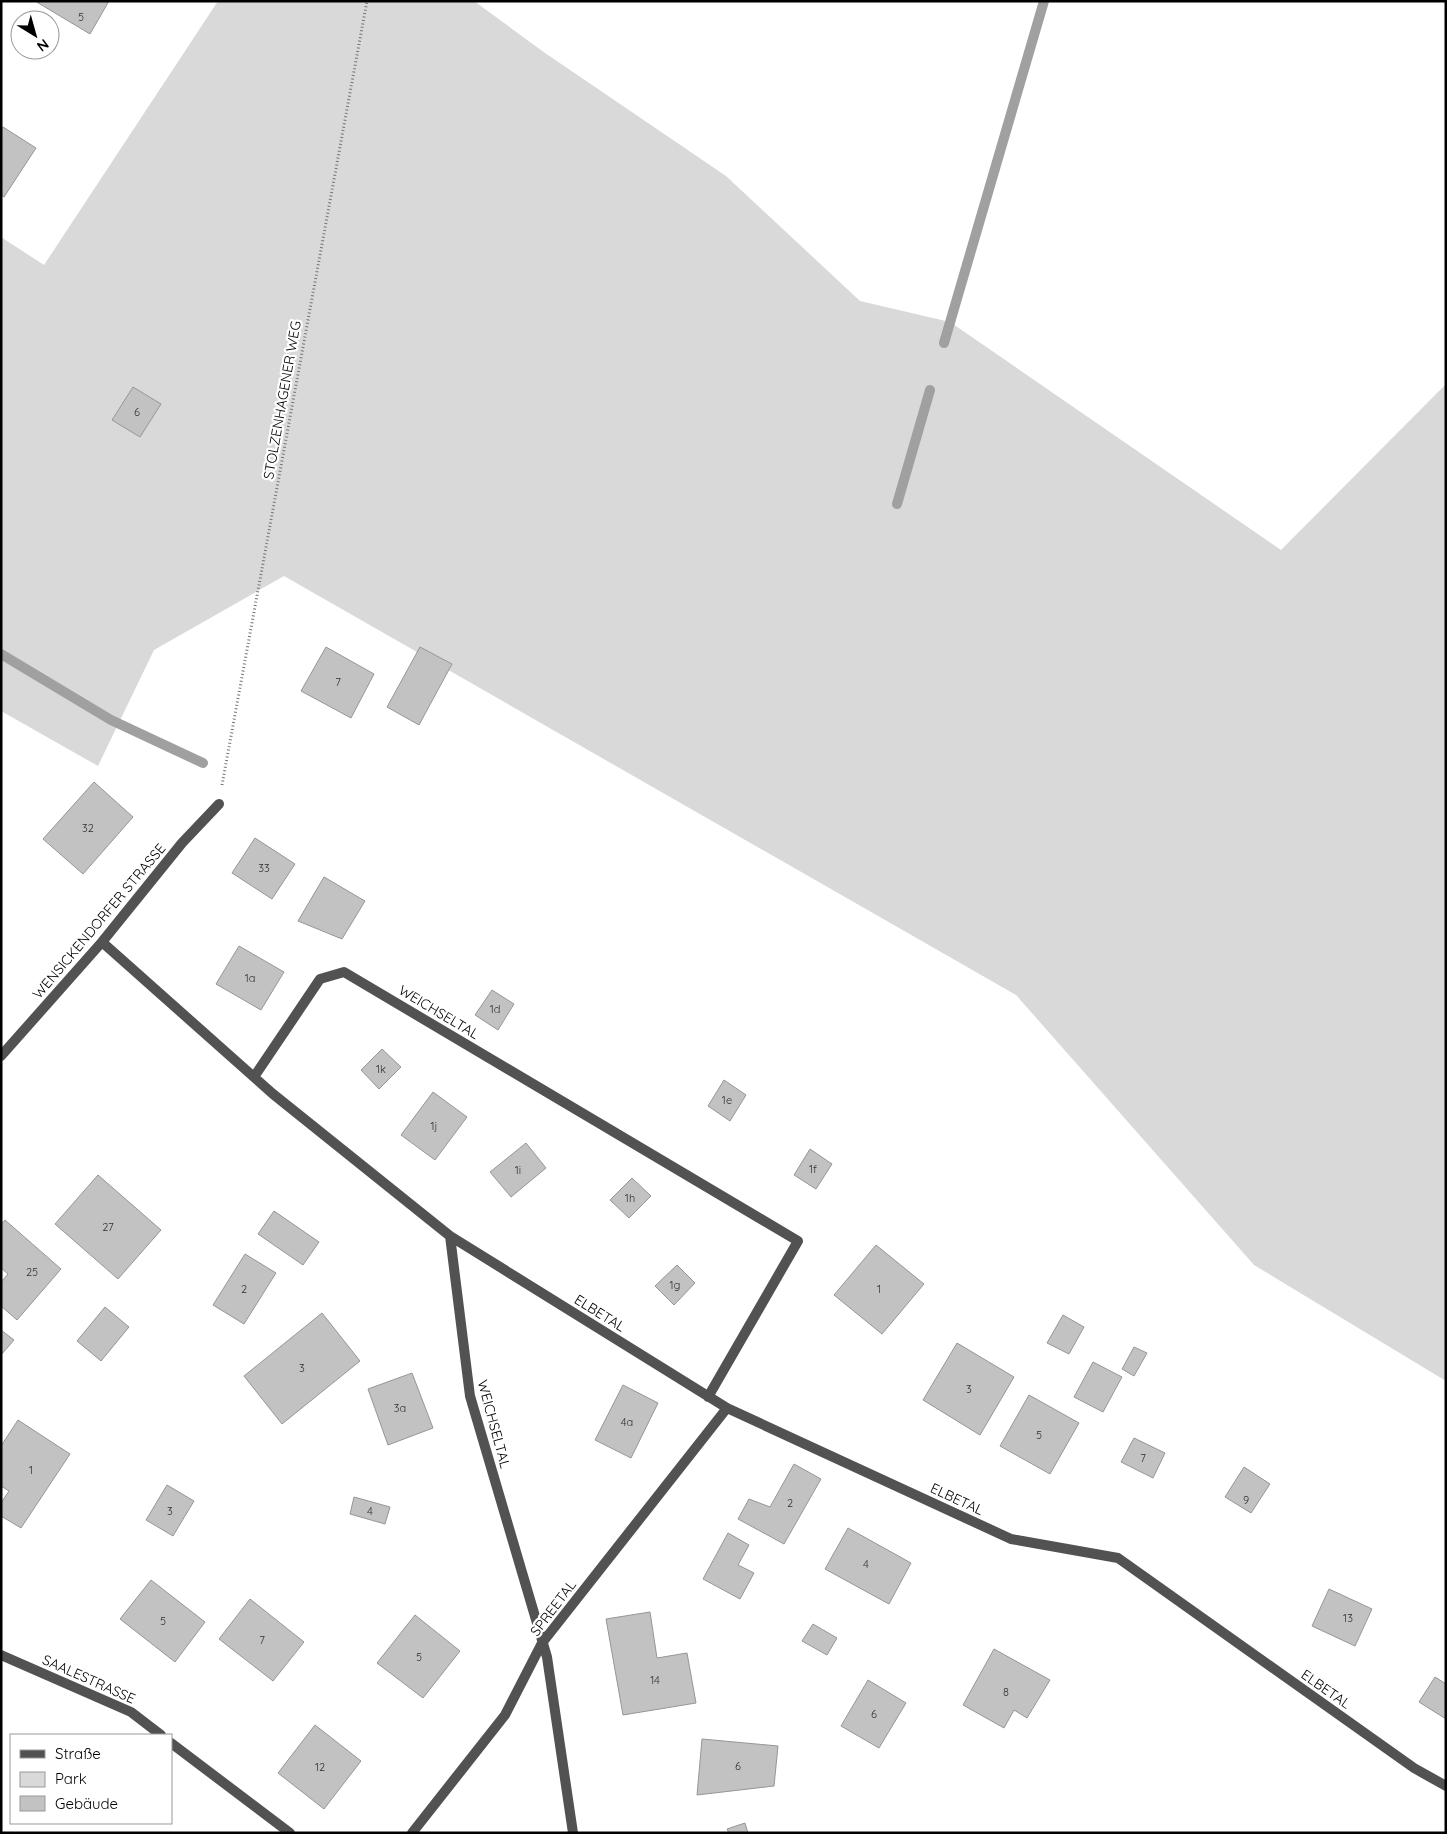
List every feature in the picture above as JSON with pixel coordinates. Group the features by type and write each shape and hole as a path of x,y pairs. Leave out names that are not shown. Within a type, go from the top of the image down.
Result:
{"street":[{"name":"WENSICKENDORFER STRASSE","path":"1,1056 102,942 182,843 218,804"},
{"path":"102,942 254,1077 450,1236"},
{"name":"WEICHSELTAL","path":"254,1077 320,979 344,972 798,1241 708,1397"},
{"name":"WEICHSELTAL","path":"450,1236 470,1396 547,1657 573,1833"},
{"name":"ELBETAL","path":"450,1236 727,1408 1011,1539 1118,1558 1414,1768 1446,1786"},
{"name":"SPREETAL","path":"412,1833 505,1716 542,1643 727,1408"},
{"name":"SAALESTRASSE","path":"1,1655 131,1712 160,1734"},
{"path":"172,1744 290,1833"}],"path":[{"name":"STOLZENHAGENER WEG","path":"218,804 367,1"}],"green space":[{"path":"218,1 474,1 545,53 726,176 860,301 950,322 1281,550 1446,384 1446,1381 1254,1265 1016,995 284,576 154,650 98,766 1,711 1,237 44,265"}],"building":[{"path":"35,1 109,1 90,34 60,16 60,10 50,10"},
{"path":"3,127 36,148 4,197 1,195 1,131"},
{"path":"133,387 161,404 140,437 112,420"},
{"path":"326,647 374,674 351,718 301,691"},
{"path":"420,647 452,664 419,725 387,707"},
{"path":"94,782 133,817 83,874 43,839"},
{"path":"255,838 295,864 272,899 232,873"},
{"path":"324,877 365,901 342,939 298,921"},
{"path":"239,946 284,972 261,1010 216,984"},
{"path":"492,990 514,1004 498,1030 475,1015"},
{"path":"382,1049 401,1067 379,1089 361,1070"},
{"path":"724,1080 746,1095 730,1121 708,1106"},
{"path":"433,1092 467,1117 435,1160 401,1135"},
{"path":"526,1143 546,1168 511,1197 490,1172"},
{"path":"810,1149 832,1164 816,1189 794,1175"},
{"path":"98,1175 161,1230 118,1279 55,1224"},
{"path":"632,1178 651,1196 629,1218 610,1200"},
{"path":"274,1211 319,1242 303,1265 258,1234"},
{"path":"5,1220 61,1269 17,1320 1,1306 1,1282 8,1274 1,1268 1,1225"},
{"path":"876,1245 924,1284 882,1334 834,1295"},
{"path":"245,1254 276,1273 244,1324 213,1305"},
{"path":"677,1265 695,1283 674,1305 655,1286"},
{"path":"105,1307 129,1327 101,1361 77,1341"},
{"path":"322,1313 360,1361 282,1424 244,1376"},
{"path":"1063,1315 1084,1327 1069,1354 1047,1343"},
{"path":"1,1330 14,1340 1,1355"},
{"path":"957,1343 1014,1377 980,1435 923,1400"},
{"path":"1134,1347 1147,1353 1134,1376 1122,1369"},
{"path":"1093,1362 1122,1377 1103,1412 1074,1397"},
{"path":"412,1373 433,1428 388,1445 368,1389"},
{"path":"623,1385 658,1403 631,1458 595,1440"},
{"path":"1029,1395 1079,1423 1050,1474 1000,1446"},
{"path":"18,1420 70,1454 21,1528 1,1516 1,1503 9,1491 1,1486 1,1446"},
{"path":"1134,1438 1165,1453 1153,1478 1121,1462"},
{"path":"794,1464 821,1479 784,1544 738,1519 749,1499 770,1507"},
{"path":"1244,1467 1270,1484 1251,1513 1225,1497"},
{"path":"167,1485 194,1501 173,1536 146,1520"},
{"path":"354,1497 390,1507 385,1524 350,1514"},
{"path":"848,1528 911,1563 889,1604 825,1569"},
{"path":"728,1533 749,1545 738,1565 754,1573 740,1599 703,1579"},
{"path":"151,1580 205,1622 175,1662 120,1619"},
{"path":"1329,1589 1372,1609 1355,1646 1312,1626"},
{"path":"250,1599 304,1642 273,1681 219,1639"},
{"path":"650,1612 657,1658 687,1653 696,1703 623,1715 606,1619"},
{"path":"415,1615 460,1651 423,1698 377,1663"},
{"path":"813,1624 837,1638 827,1655 802,1641"},
{"path":"994,1649 1050,1680 1027,1718 1014,1710 1004,1728 963,1705"},
{"path":"1435,1677 1446,1684 1446,1719 1419,1702"},
{"path":"868,1680 906,1703 879,1748 841,1726"},
{"path":"315,1725 361,1761 324,1809 278,1773"},
{"path":"702,1739 778,1746 774,1786 697,1795"},
{"path":"745,1823 748,1833 729,1833 727,1829"}],"waterway":[{"path":"944,343 1044,1"},
{"path":"897,504 930,390"},
{"path":"1,654 111,720 203,763"}]}
